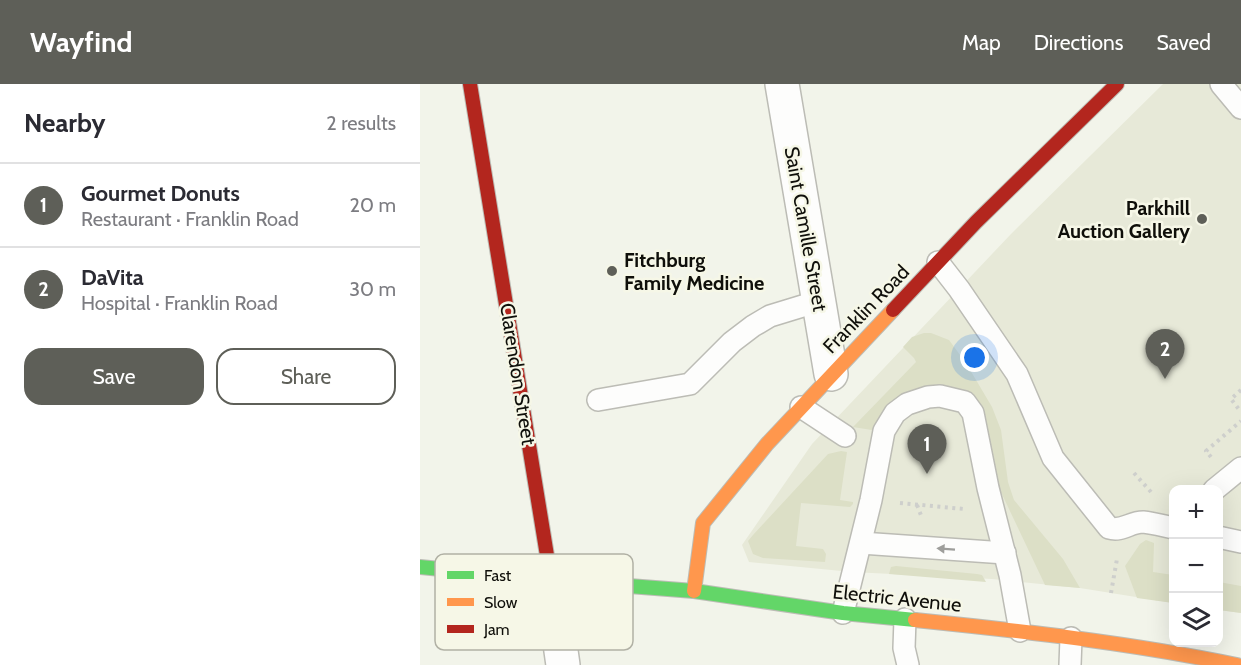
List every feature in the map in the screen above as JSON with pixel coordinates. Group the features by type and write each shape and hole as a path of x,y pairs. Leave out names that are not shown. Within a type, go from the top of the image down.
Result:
{"main road":[{"name":"Clarendon Street","path":"470,84 547,554"},
{"name":"Franklin Road","path":"694,591 703,524 767,444 938,262 1117,84"},
{"path":"420,567 435,568"},
{"name":"Electric Avenue","path":"633,586 694,591 843,613 1020,631 1189,655 1237,665"}],"street":[{"name":"Saint Camille Street","path":"782,84 831,374"},
{"name":"Clarendon Street","path":"561,650 563,665"}],"lane":[{"path":"1221,84 1241,108"},
{"path":"938,262 1017,374 1053,458 1109,528 1121,530 1141,522 1169,526"},
{"path":"598,400 690,384 732,342 753,326 770,316 819,301"},
{"path":"843,613 871,500 884,431 895,413 906,404 940,396 958,399 969,407 975,420 1020,631"},
{"path":"801,407 845,436"},
{"path":"1219,485 1241,468"},
{"path":"1223,538 1241,542"},
{"path":"861,543 1005,553"},
{"path":"905,619 904,648 908,665"},
{"path":"1070,665 1071,638"}],"path":[{"path":"1241,390 1231,399 1241,412"},
{"path":"897,503 994,512"}],"shaded area":[{"path":"1163,84 1241,84 1241,613 1223,611 1223,485 1169,485 1169,602 1080,588 992,579 852,572 749,562 742,545 812,444 1011,234"},
{"path":"931,333 949,340 966,363 992,407 1001,430 1008,482 1014,500 1063,559 1080,588 1045,585 1000,490 986,422 981,409 952,392 878,431 853,427 916,362 903,347 912,337"},
{"path":"847,452 840,500 853,502 853,504 850,507 801,503 796,546 823,549 826,554 825,562 763,558 753,554 748,541 753,535 828,454"},
{"path":"1146,540 1154,543 1153,572 1169,574 1169,602 1137,598 1125,566 1140,544"},
{"path":"891,567 977,574 982,575 986,582 889,574"},
{"path":"1223,583 1241,586 1241,613 1223,611"}],"traffic: fast":[{"path":"420,567 435,568"},
{"path":"633,586 694,591 843,613 915,620"}],"traffic: slow":[{"path":"694,591 703,523 767,444 893,310"},
{"path":"915,620 1117,644 1237,665"}],"traffic: jam":[{"path":"470,84 547,554"},
{"path":"893,310 976,222 1117,84"}],"place":[{"name":"Parkhill Auction Gallery","path":"1202,219"},
{"name":"Fitchburg Family Medicine","path":"612,271"},
{"name":"DaVita","path":"1165,379"},
{"name":"Gourmet Donuts","path":"927,474"}]}
